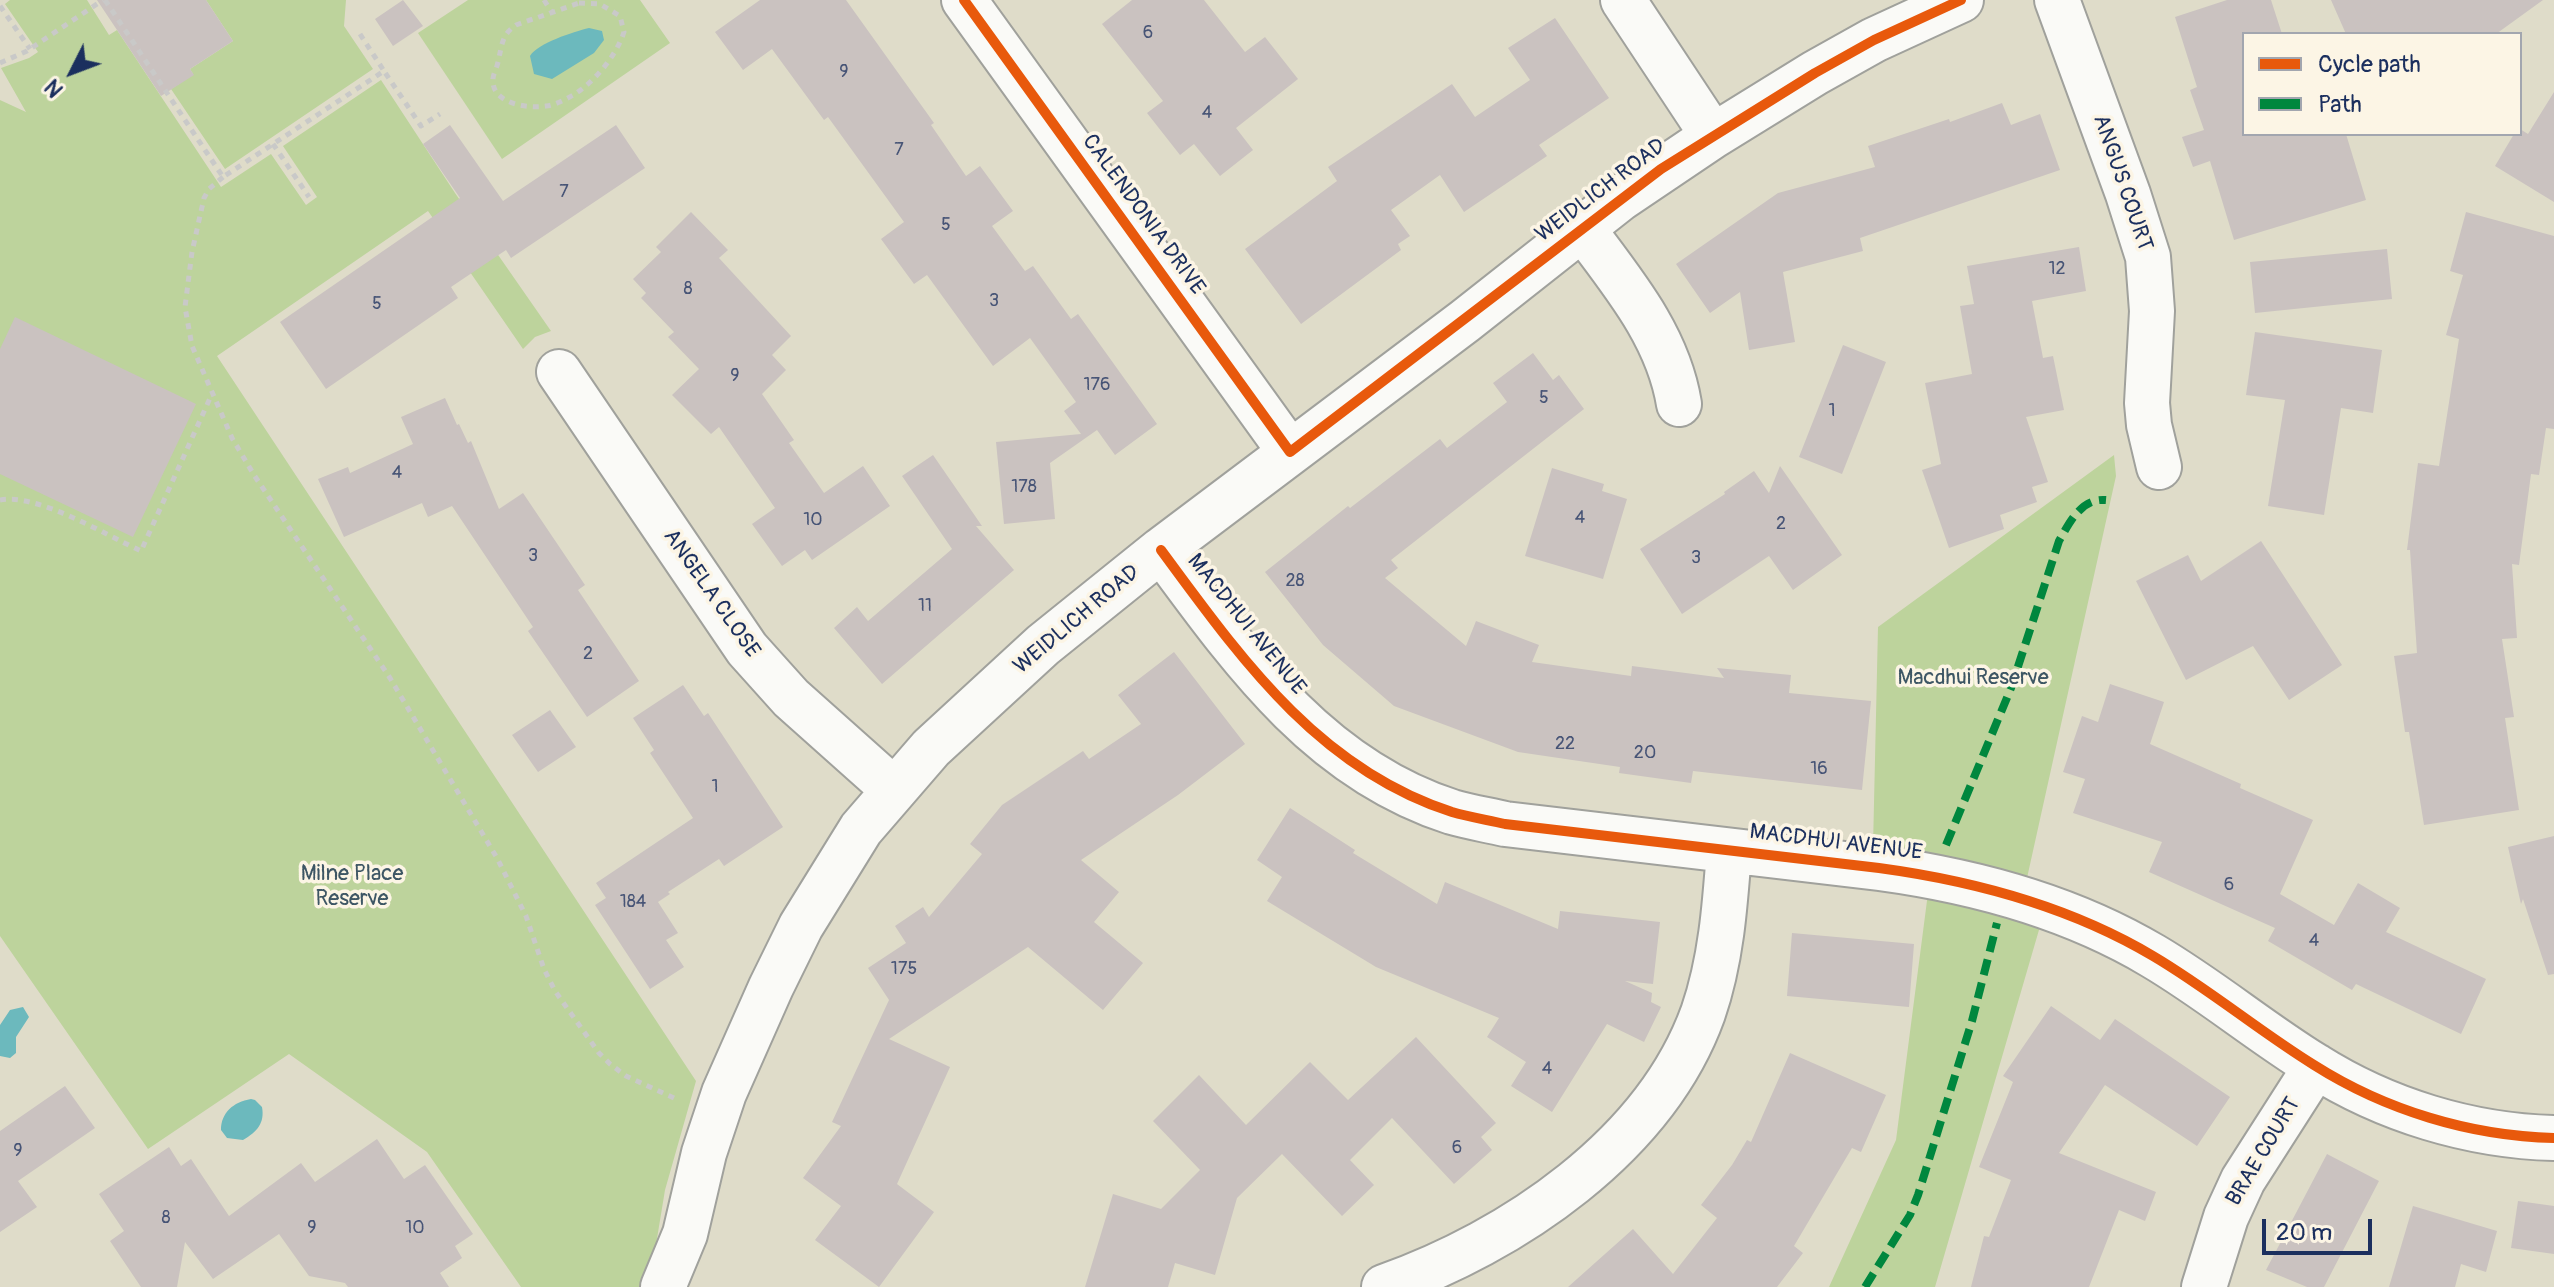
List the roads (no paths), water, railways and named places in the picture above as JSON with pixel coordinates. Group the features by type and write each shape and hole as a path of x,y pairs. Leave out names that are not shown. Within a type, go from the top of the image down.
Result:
{"street":[{"name":"CALENDONIA DRIVE","path":"964,0 1290,452"},
{"path":"1623,0 1713,136"},
{"name":"WEIDLICH ROAD","path":"663,1287 685,1234 704,1153 724,1093 761,1006 832,872 861,829 931,748 1043,645 1161,550 1661,169 1862,46 1961,0"},
{"name":"ANGUS COURT","path":"2057,0 2148,257 2152,311 2147,403 2159,467"},
{"path":"1582,228 1658,338 1675,380 1679,404"},
{"name":"ANGELA CLOSE","path":"559,372 747,649 768,675 818,724 893,789"},
{"name":"MACDHUI AVENUE","path":"1161,550 1261,680 1289,711 1344,756 1393,786 1452,812 1505,824 1934,875 1988,887 2051,907 2150,954 2316,1066 2384,1101 2435,1120 2484,1131 2554,1138"},
{"path":"1384,1287 1446,1263 1548,1201 1607,1153 1642,1117 1674,1070 1702,1014 1718,956 1729,851"},
{"name":"BRAE COURT","path":"2204,1287 2226,1217 2243,1180 2316,1066"},
{"name":"WEIDLICH ROAD","path":"685,1234 692,1287"}],"water":[{"path":"589,28 602,31 604,40 594,53 552,79 534,74 530,56 534,51 556,39"},
{"path":"23,1007 29,1017 16,1037 16,1053 10,1058 0,1056 0,1025 10,1010"},
{"path":"251,1099 262,1107 259,1126 243,1140 227,1138 221,1130 226,1114 239,1103"}],"park label":[{"name":"Macdhui Reserve","path":"1973,678"},
{"name":"Milne Place Reserve","path":"352,886"}]}
